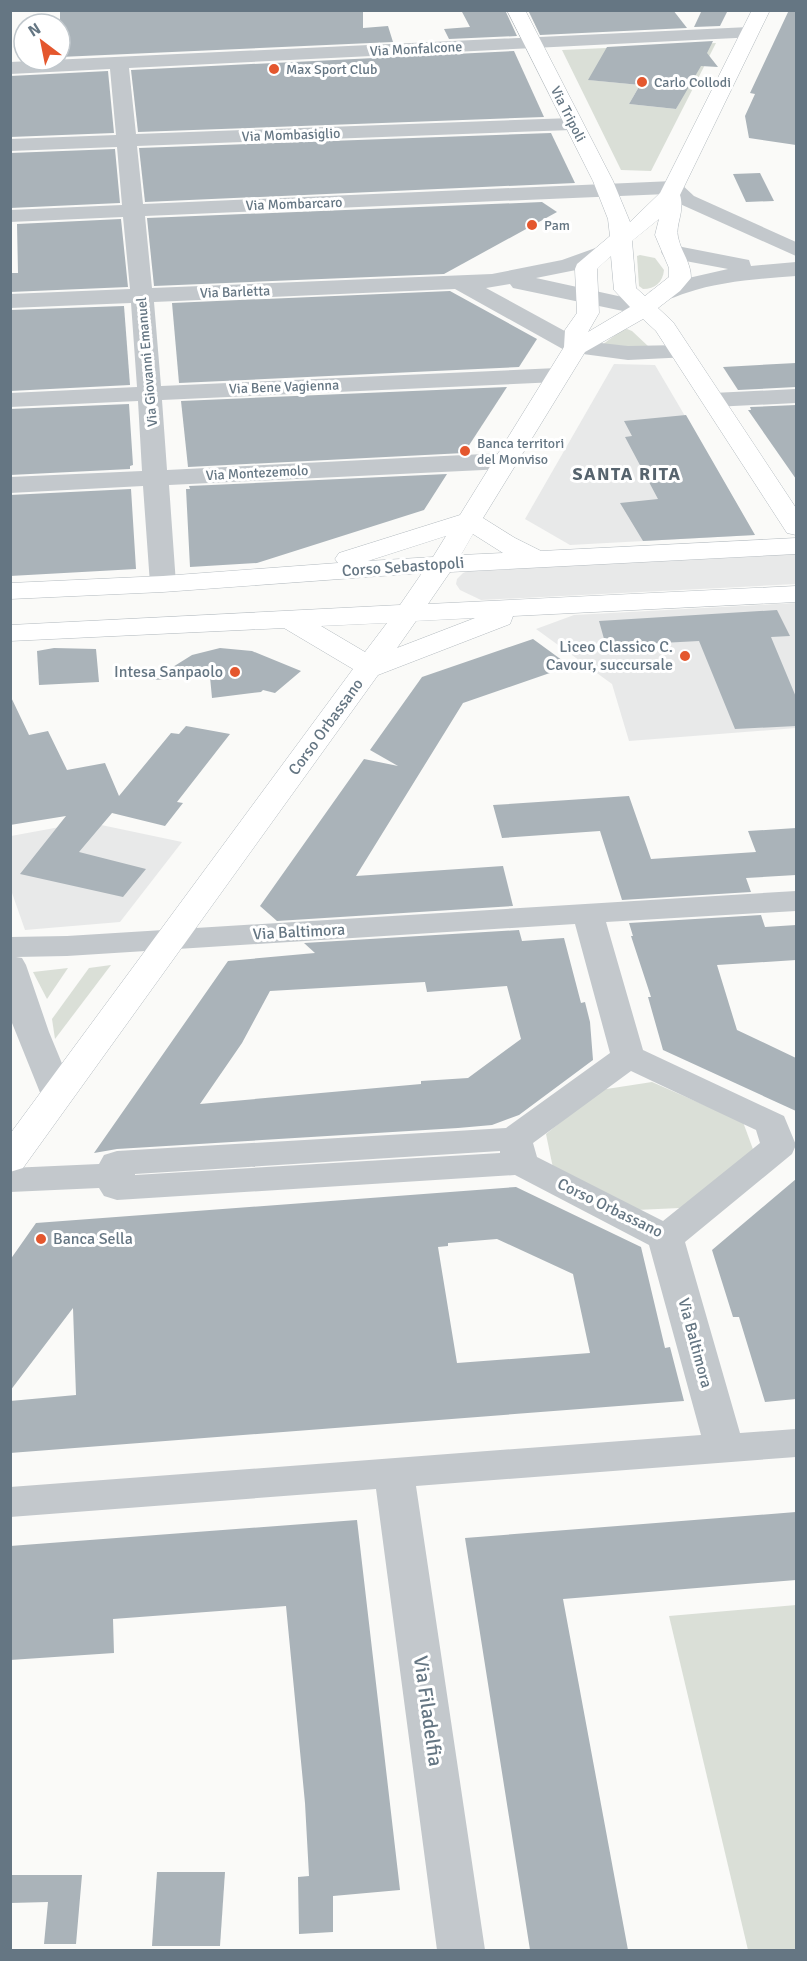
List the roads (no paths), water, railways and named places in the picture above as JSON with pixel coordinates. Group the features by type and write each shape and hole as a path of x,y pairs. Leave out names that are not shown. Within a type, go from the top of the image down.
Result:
{"street":[{"name":"Via Tripoli","path":"516,10 608,191 618,236 623,286 650,302 681,352"},
{"path":"576,347 577,330 588,313 586,269 618,236 671,192 761,10"},
{"name":"Via Monfalcone","path":"10,68 749,33"},
{"name":"Via Giovanni Emanuel","path":"119,62 150,393 163,584"},
{"name":"Via Mombasiglio","path":"10,146 572,124"},
{"name":"Via Mombarcaro","path":"10,216 608,191 671,192"},
{"path":"671,192 796,250"},
{"path":"576,347 596,339 650,302 676,282 681,274 666,235 672,211 671,192"},
{"path":"492,281 568,265 618,236 648,246 730,264 796,268"},
{"path":"492,281 650,302 685,285 718,277 796,268"},
{"name":"Via Barletta","path":"10,301 492,281"},
{"path":"460,283 576,347 594,351 635,353 681,352 796,527"},
{"name":"Corso Orbassano","path":"10,1160 370,668 442,564 576,347"},
{"name":"Via Bene Vagienna","path":"10,400 557,375"},
{"path":"713,400 796,396"},
{"name":"Via Montezemolo","path":"10,485 504,461"},
{"path":"307,574 469,520 506,544 538,559"},
{"name":"Corso Sebastopoli","path":"10,591 163,584 442,564 796,546"},
{"path":"10,633 796,594"},
{"path":"288,619 320,636 370,668 533,607"},
{"name":"Via Baltimora","path":"10,947 796,901"},
{"path":"10,1180 117,1175 117,1188 518,1151 628,1056 588,914"},
{"path":"10,965 32,1032 58,1095"},
{"name":"Corso Orbassano","path":"518,1151 666,1238 786,1134 628,1056"},
{"name":"Via Baltimora","path":"666,1238 724,1448"},
{"path":"10,1502 796,1443"},
{"name":"Via Filadelfia","path":"394,1472 461,1950"}],"place":[{"name":"Max Sport Club","path":"274,69"},
{"name":"Carlo Collodi","path":"642,82"},
{"name":"Pam","path":"532,225"},
{"name":"Banca territori del Monviso","path":"465,451"},
{"name":"Liceo Classico C. Cavour, succursale","path":"685,656"},
{"name":"Intesa Sanpaolo","path":"235,672"},
{"name":"Banca Sella","path":"41,1239"}],"district":[{"name":"SANTA RITA","path":"627,474"}]}
